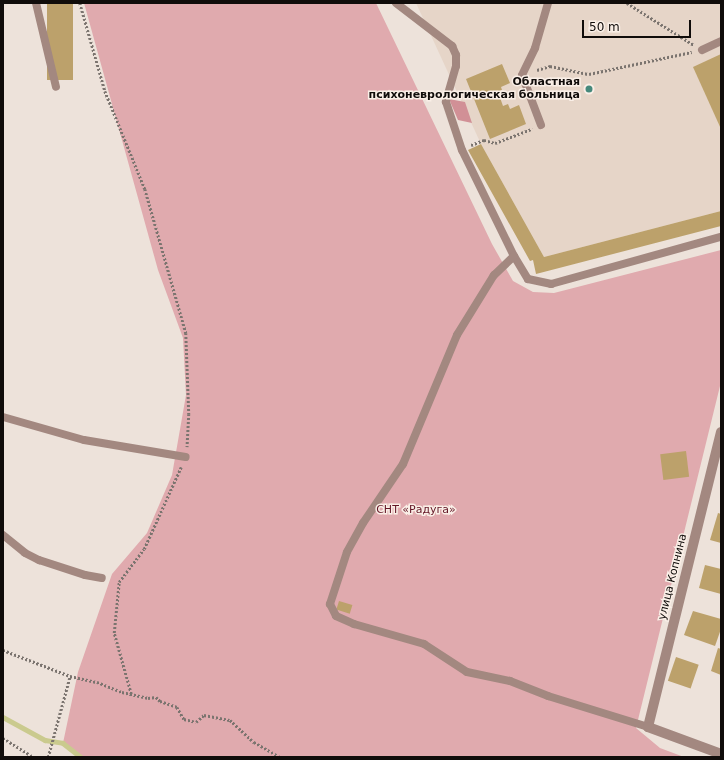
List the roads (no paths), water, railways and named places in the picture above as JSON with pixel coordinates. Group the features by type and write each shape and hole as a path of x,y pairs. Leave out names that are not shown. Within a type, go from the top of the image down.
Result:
{"street":[{"name":"улица Копнина","path":"648,728 721,432"},
{"path":"648,728 721,754"}],"lane":[{"path":"36,3 56,87"},
{"path":"396,3 452,46 456,55 456,66 446,102 462,150 514,256 528,279 551,284 721,237"},
{"path":"541,125 522,75 535,48 548,3"},
{"path":"702,50 721,41"},
{"path":"514,256 494,275 456,335 403,464 363,523 347,552 330,604 336,616 354,624 424,644 467,672 510,681 548,696 648,728"},
{"path":"3,417 84,440 186,457"},
{"path":"3,535 25,553 39,560 85,575 102,578"}],"waterway":[{"path":"3,717 45,740 63,743 81,757"}],"place":[{"name":"Областная психоневрологическая больница","path":"589,89"}],"park label":[{"name":"СНТ «Радуга»","path":"416,510"}]}
